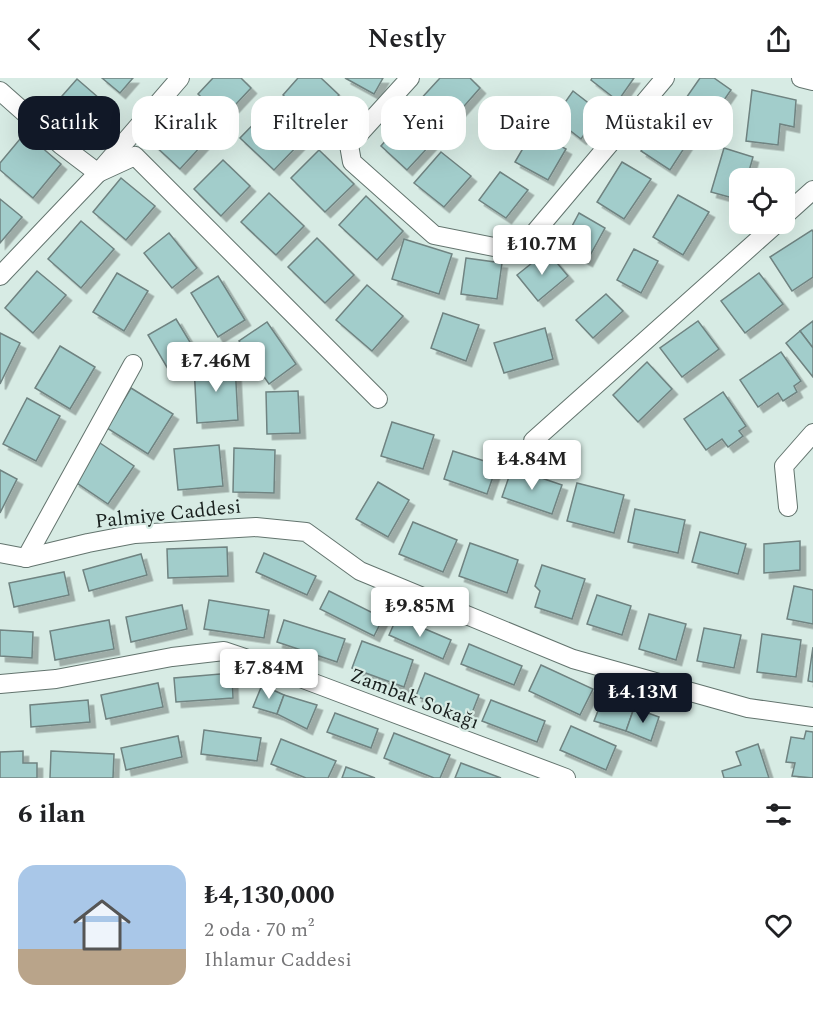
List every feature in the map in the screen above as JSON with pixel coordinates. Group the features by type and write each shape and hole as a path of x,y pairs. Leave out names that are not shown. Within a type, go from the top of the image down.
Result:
{"street":[{"path":"1,274 98,173 180,78"},
{"path":"411,78 350,145 352,162 434,235 509,250 531,237 665,78"},
{"path":"801,78 813,81"},
{"path":"0,91 61,145 98,173"},
{"path":"98,173 135,156 378,399"},
{"path":"795,206 813,190"},
{"path":"533,441 765,234"},
{"path":"27,558 132,364"},
{"path":"789,507 784,466 813,433"},
{"name":"Palmiye Caddesi","path":"0,553 27,558 135,534 256,527 306,532 360,571 573,659 748,708 813,717"},
{"name":"Zambak Sokağı","path":"0,684 56,679 171,657 224,651 566,778"}],"building":[{"path":"102,78 133,78 120,93"},
{"path":"213,78 241,78 251,88 239,101 239,96 200,96 198,94"},
{"path":"298,78 321,78 339,95 284,96"},
{"path":"345,78 383,78 374,94"},
{"path":"440,78 470,78 480,88 466,104 466,96 423,96"},
{"path":"592,78 634,78 621,96 612,96 591,80"},
{"path":"700,78 714,78 731,90 727,96 687,96"},
{"path":"77,79 97,96 62,96"},
{"path":"752,90 796,100 794,127 780,124 778,145 746,141"},
{"path":"573,91 583,99 583,136 581,139 571,131 569,96"},
{"path":"251,127 251,148 240,138"},
{"path":"18,141 18,150 45,150 61,164 33,198 0,170 0,163"},
{"path":"160,150 198,150 180,169"},
{"path":"253,150 293,150 274,170"},
{"path":"319,150 354,184 325,212 291,178"},
{"path":"385,150 426,150 407,170"},
{"path":"522,150 565,150 548,180 515,162"},
{"path":"642,150 683,150 670,170"},
{"path":"723,150 753,157 750,168 729,168 729,197 711,192"},
{"path":"441,152 471,176 444,207 414,183"},
{"path":"223,160 250,186 221,216 194,189"},
{"path":"622,162 651,179 624,219 597,202"},
{"path":"500,172 528,190 506,218 479,200"},
{"path":"121,178 155,206 126,240 93,212"},
{"path":"269,193 304,226 276,255 241,222"},
{"path":"678,195 709,212 683,255 653,237"},
{"path":"366,196 403,231 377,260 339,225"},
{"path":"0,199 22,217 0,243"},
{"path":"579,213 605,228 587,261 561,247"},
{"path":"81,221 114,249 81,288 48,259"},
{"path":"812,230 813,277 792,291 770,257"},
{"path":"169,233 197,268 172,288 144,253"},
{"path":"317,238 354,275 325,303 288,267"},
{"path":"404,239 452,254 439,294 392,279"},
{"path":"634,249 658,261 641,293 617,280"},
{"path":"547,251 568,276 538,301 517,275"},
{"path":"466,258 502,263 497,299 461,294"},
{"path":"37,271 66,295 33,333 5,308"},
{"path":"117,273 148,291 124,331 93,312"},
{"path":"759,273 783,304 745,333 721,301"},
{"path":"218,276 245,320 218,337 191,293"},
{"path":"367,285 403,316 372,351 336,320"},
{"path":"606,294 623,311 593,338 576,320"},
{"path":"443,313 479,325 466,361 431,348"},
{"path":"176,319 196,352 168,369 148,335"},
{"path":"698,321 719,349 682,377 660,348"},
{"path":"813,321 813,348 800,331"},
{"path":"267,322 296,364 269,384 239,341"},
{"path":"545,328 553,359 504,373 494,343"},
{"path":"800,331 813,348 813,377 786,343"},
{"path":"0,333 20,343 0,384"},
{"path":"60,346 95,367 70,409 35,388"},
{"path":"781,352 801,381 794,386 797,392 783,401 778,393 758,407 740,380"},
{"path":"647,362 672,389 638,422 613,395"},
{"path":"235,364 238,420 197,423 194,366"},
{"path":"131,388 173,414 148,454 107,428"},
{"path":"298,391 300,433 267,434 266,392"},
{"path":"723,392 746,426 739,431 743,436 728,447 722,439 706,450 684,419"},
{"path":"27,398 60,416 36,461 3,444"},
{"path":"392,422 434,435 423,469 381,456"},
{"path":"100,443 134,466 108,504 74,481"},
{"path":"219,445 223,486 178,490 174,449"},
{"path":"234,448 275,450 274,493 233,492"},
{"path":"453,451 497,465 487,494 444,479"},
{"path":"512,468 562,485 552,514 502,497"},
{"path":"0,470 17,479 0,513"},
{"path":"378,482 409,500 388,537 356,519"},
{"path":"577,483 624,495 614,533 567,521"},
{"path":"635,509 685,520 678,553 628,542"},
{"path":"413,522 457,540 443,572 399,554"},
{"path":"700,532 746,544 738,574 692,562"},
{"path":"800,541 800,570 764,573 764,544"},
{"path":"470,543 518,560 507,593 459,576"},
{"path":"227,547 228,576 168,578 167,549"},
{"path":"264,553 316,576 307,595 256,572"},
{"path":"141,554 147,575 89,591 83,570"},
{"path":"542,565 585,579 572,619 535,607 540,591 535,586"},
{"path":"64,572 69,595 14,607 9,583"},
{"path":"794,586 813,590 813,624 787,619"},
{"path":"329,591 383,618 374,636 320,609"},
{"path":"597,595 631,606 622,635 587,624"},
{"path":"209,600 269,610 264,638 204,629"},
{"path":"182,605 187,629 131,642 126,617"},
{"path":"649,614 686,624 676,660 639,649"},
{"path":"397,617 451,640 443,659 389,635"},
{"path":"109,620 114,649 55,660 50,631"},
{"path":"284,620 345,639 337,662 277,642"},
{"path":"704,628 741,635 734,668 697,661"},
{"path":"0,630 33,632 32,658 0,656"},
{"path":"762,634 801,640 796,677 757,672"},
{"path":"362,641 413,660 404,687 352,668"},
{"path":"469,644 522,666 514,685 461,664"},
{"path":"813,647 813,682 808,681"},
{"path":"541,665 593,689 580,715 529,691"},
{"path":"232,673 233,698 176,702 174,678"},
{"path":"425,673 479,695 470,718 416,696"},
{"path":"158,683 163,707 106,719 101,695"},
{"path":"262,685 284,695 277,714 253,707"},
{"path":"284,695 317,705 307,729 277,714"},
{"path":"603,698 634,708 626,731 594,721"},
{"path":"88,700 90,722 31,727 30,705"},
{"path":"491,700 545,721 537,742 482,721"},
{"path":"634,708 659,717 651,741 626,731"},
{"path":"335,713 378,729 371,748 327,732"},
{"path":"571,726 616,746 606,770 560,750"},
{"path":"204,730 261,738 257,761 201,754"},
{"path":"806,731 813,732 813,778 792,776 795,763 786,762 791,737 804,739"},
{"path":"394,733 450,755 440,778 434,778 384,758"},
{"path":"178,736 182,757 126,770 121,748"},
{"path":"281,739 336,761 328,778 306,778 271,764"},
{"path":"758,744 769,778 724,778 722,771 741,765 736,752"},
{"path":"23,751 23,763 37,763 37,778 0,778 0,752"},
{"path":"51,751 114,754 113,778 50,778"},
{"path":"461,763 501,778 455,778"},
{"path":"346,767 375,778 342,778"}]}
